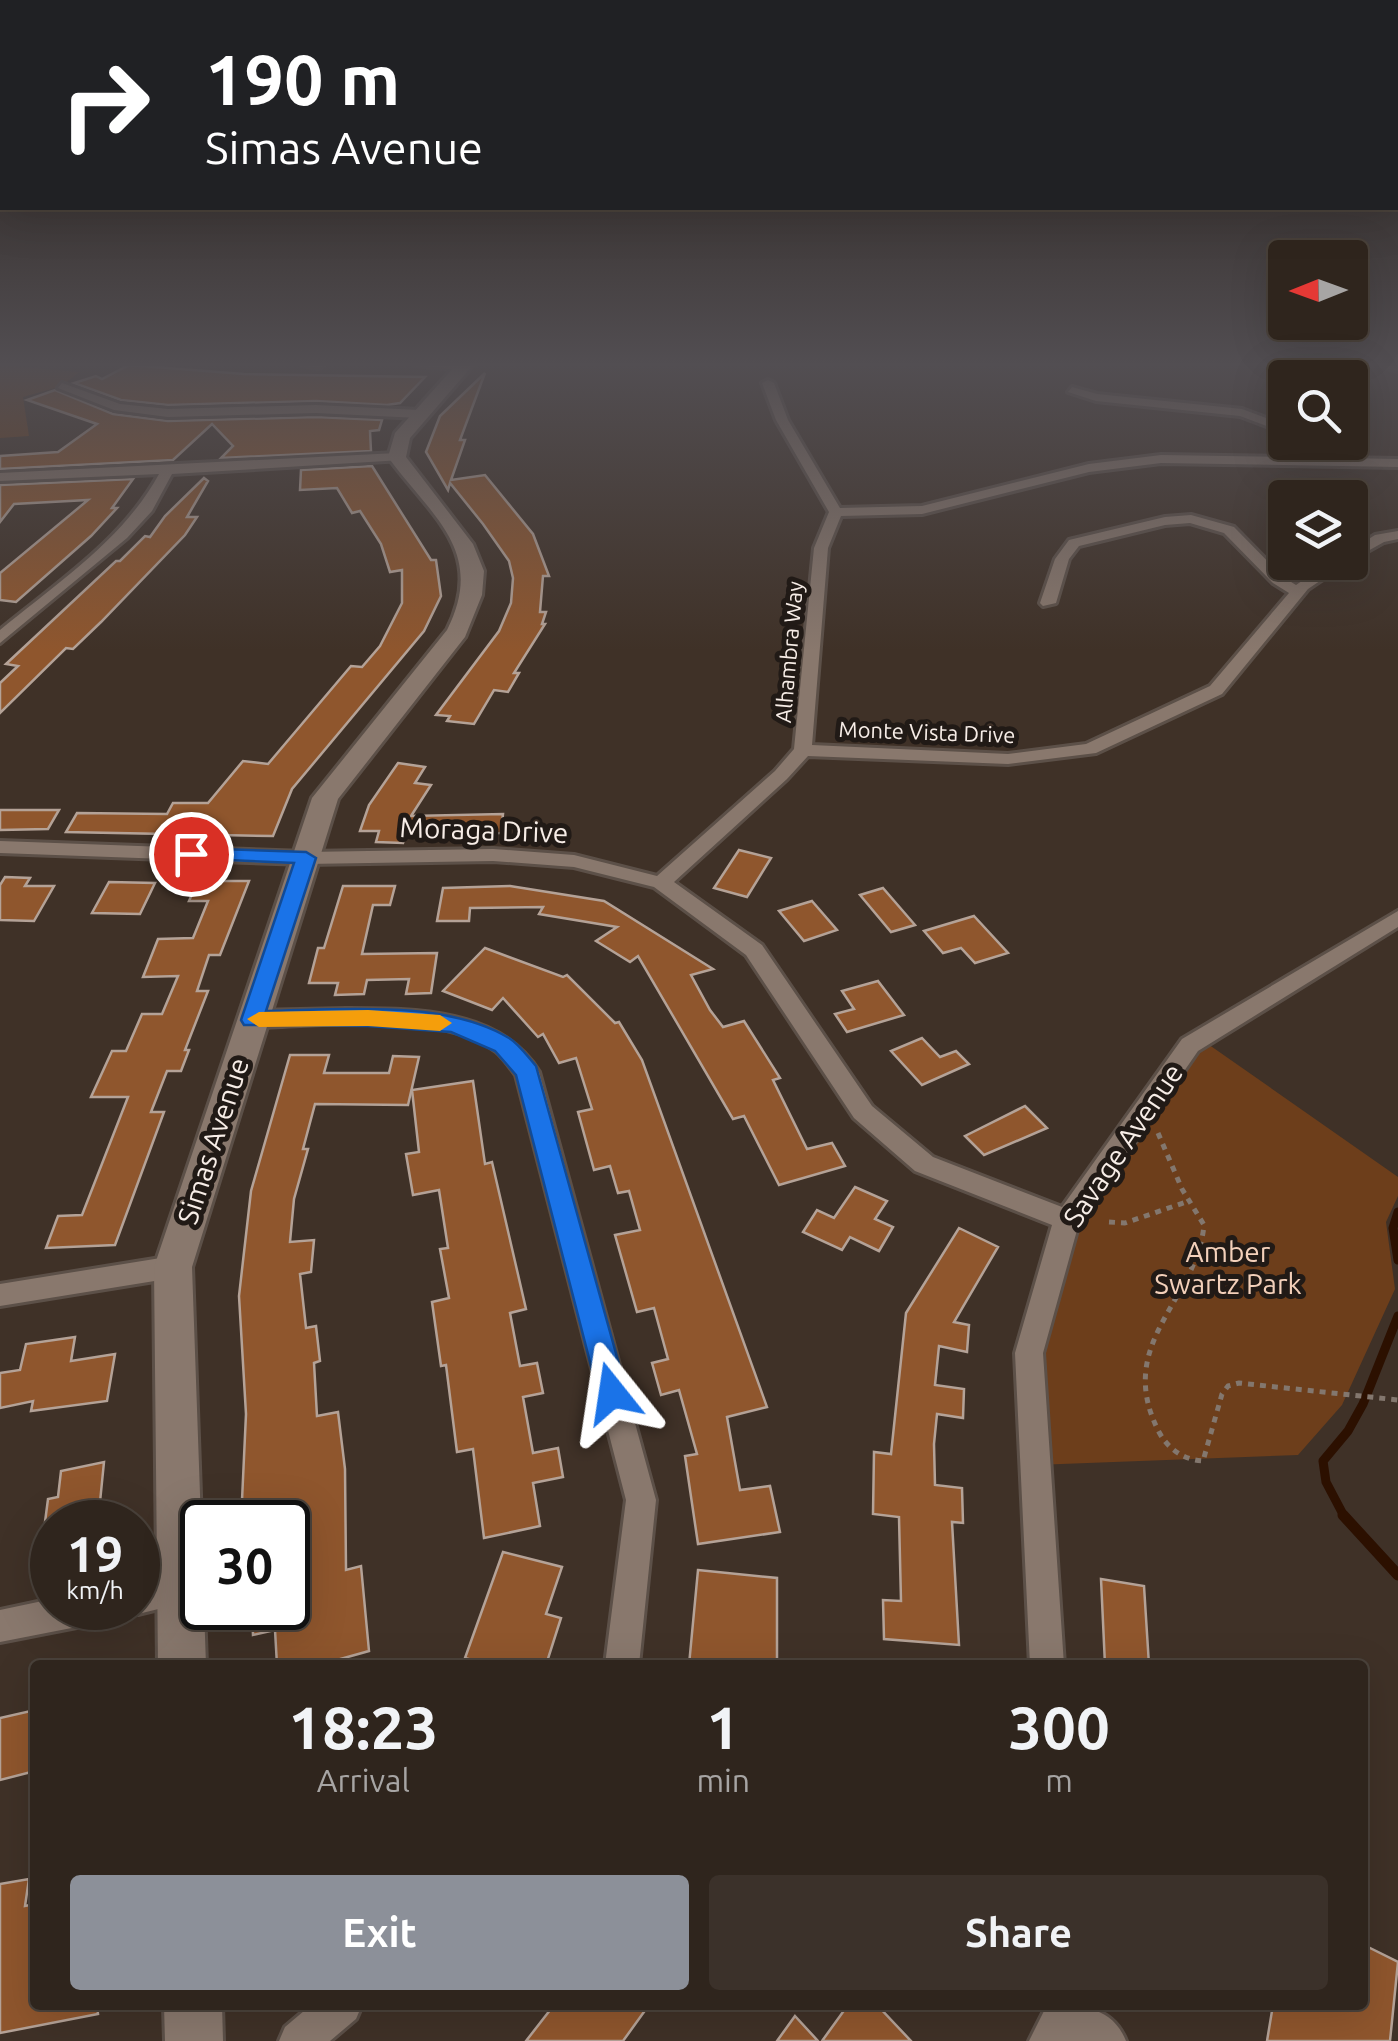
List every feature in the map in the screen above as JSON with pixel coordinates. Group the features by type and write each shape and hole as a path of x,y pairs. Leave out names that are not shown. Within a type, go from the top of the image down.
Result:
{"street":[{"path":"0,477 169,468 276,468 370,460"},
{"name":"Simas Avenue","path":"180,1590 172,1267 325,798 456,632 472,593 474,566 462,544 399,460"},
{"path":"806,460 836,512 922,510 1121,463 1149,460"},
{"path":"1260,460 1398,463"},
{"path":"0,638 122,535 147,508 169,468"},
{"name":"Alhambra Way","path":"661,883 781,775 803,750 821,548 836,512"},
{"path":"1048,603 1062,559 1074,543 1179,520 1204,521 1229,530 1278,580 1298,592"},
{"path":"1368,546 1380,538 1398,535"},
{"name":"Monte Vista Drive","path":"803,750 1008,759 1090,749 1216,690 1298,592 1315,580"},
{"name":"Moraga Drive","path":"0,847 306,858 494,855 574,861 661,883 754,950 863,1112 924,1164 1067,1220"},
{"name":"Savage Avenue","path":"1047,1660 1028,1353 1067,1220 1190,1045 1398,918"},
{"path":"252,1020 368,1018 454,1024 503,1045 527,1072 640,1500 623,1660"},
{"path":"0,1295 172,1267"},
{"path":"160,1594 180,1590"},
{"path":"0,1626 30,1620"},
{"name":"Simas Avenue","path":"181,1630 182,1660"},
{"path":"193,2010 194,2041"},
{"path":"299,2041 336,2010"},
{"path":"1061,2020 1106,2041"}],"path":[{"path":"1144,1111 1153,1118 1189,1201 1204,1225 1204,1233 1144,1364 1151,1414 1174,1450 1196,1463 1203,1462 1228,1386 1250,1383 1398,1400"},
{"path":"1109,1222 1126,1223 1189,1201"}],"green space":[{"name":"Amber Swartz Park","path":"1205,1042 1398,1177 1398,1196 1386,1222 1395,1289 1342,1405 1298,1455 1035,1465 1043,1327 1101,1158 1128,1112 1154,1081"}],"building":[{"path":"0,460 168,460 0,469"},
{"path":"431,460 458,460 451,480 485,475 533,534 549,576 543,576 540,612 546,612 545,624 514,673 519,673 508,692 494,690 474,724 447,721 450,716 436,715 499,631 511,603 513,578 509,561 483,524 450,483 448,490"},
{"path":"372,466 431,560 436,560 441,596 424,631 292,789 273,836 66,832 77,813 167,814 173,803 208,803 243,761 268,764 351,666 362,667 380,646 402,603 402,570 390,572 381,544 360,511 352,513 337,488 300,490 301,470"},
{"path":"204,478 208,481 187,517 197,517 185,535 73,649 66,648 0,713 0,683 18,666 6,664 116,561 145,536 150,537 165,516"},
{"path":"133,479 112,508 117,508 91,536 16,602 0,600 0,573 88,500 14,504 0,522 0,485"},
{"path":"398,763 425,767 415,783 431,785 411,816 503,814 501,833 405,835 403,843 376,842 379,831 360,831 369,805"},
{"path":"0,810 59,810 48,829 0,830"},
{"path":"739,850 771,858 747,897 714,888"},
{"path":"5,877 30,878 25,886 54,886 34,921 0,920 0,885"},
{"path":"198,881 249,881 220,955 209,955 197,991 208,991 181,1071 167,1071 151,1112 164,1112 115,1245 46,1248 58,1216 82,1215 128,1097 91,1097 112,1051 126,1051 142,1014 162,1014 178,976 143,977 158,939 193,938 208,901 189,901"},
{"path":"109,882 155,883 140,914 92,913"},
{"path":"343,886 395,886 390,905 373,905 362,954 437,953 431,993 406,994 409,979 367,980 364,994 335,995 338,983 309,983 318,948 324,948"},
{"path":"510,886 604,901 713,969 691,975 710,1010 723,1027 744,1021 780,1078 773,1080 807,1149 832,1143 845,1166 779,1185 744,1116 733,1119 638,956 630,962 596,941 617,927 539,914 543,907 470,908 469,921 437,921 443,888"},
{"path":"883,888 915,925 891,932 860,895"},
{"path":"812,901 837,930 804,941 779,911"},
{"path":"974,916 1008,953 975,963 961,948 943,953 924,931"},
{"path":"485,948 563,977 567,975 615,1023 619,1022 642,1060 767,1407 727,1417 740,1490 770,1486 780,1532 698,1544 685,1456 697,1454 679,1390 661,1395 652,1363 668,1359 654,1308 637,1312 615,1235 640,1230 629,1191 618,1193 610,1166 594,1170 578,1112 592,1109 576,1058 559,1063 543,1034 538,1037 503,998 492,1010 443,991"},
{"path":"878,981 904,1015 847,1032 835,1014 854,1009 842,991"},
{"path":"922,1038 940,1057 956,1051 969,1064 922,1085 891,1051"},
{"path":"290,1055 329,1055 324,1073 389,1073 393,1056 419,1057 408,1105 315,1104 303,1149 308,1149 294,1199 290,1242 314,1240 311,1272 300,1274 306,1328 316,1326 320,1361 314,1363 317,1416 338,1412 345,1469 346,1570 361,1566 369,1651 337,1660 277,1660 275,1630 310,1630 310,1500 242,1500 246,1414 239,1296 251,1191"},
{"path":"473,1081 485,1164 492,1162 526,1309 510,1313 520,1366 537,1363 543,1393 523,1397 533,1453 558,1448 563,1477 533,1483 540,1526 484,1538 473,1449 457,1452 446,1365 441,1366 432,1302 449,1298 440,1249 448,1248 439,1190 413,1195 406,1154 419,1152 412,1090"},
{"path":"1025,1106 1047,1128 984,1155 965,1136"},
{"path":"855,1187 887,1201 875,1219 893,1227 879,1251 850,1237 842,1250 803,1232 817,1210 834,1218"},
{"path":"959,1228 998,1247 954,1322 969,1325 967,1352 939,1346 935,1385 964,1389 963,1418 937,1414 934,1444 935,1485 962,1488 963,1523 952,1522 959,1645 884,1639 883,1600 901,1601 899,1517 873,1514 874,1452 891,1454 906,1313"},
{"path":"75,1337 71,1361 115,1354 107,1401 31,1411 33,1401 0,1408 0,1373 20,1370 26,1344"},
{"path":"104,1462 100,1500 48,1500 58,1497 61,1471"},
{"path":"503,1552 562,1567 546,1614 561,1618 548,1660 465,1658"},
{"path":"698,1570 777,1578 777,1660 689,1660"},
{"path":"1101,1579 1144,1586 1149,1660 1105,1660"},
{"path":"30,1711 30,1772 0,1780 0,1718"},
{"path":"29,1879 25,1906 30,1905 30,2010 98,2010 98,2014 0,2033 0,1884"},
{"path":"1368,1947 1398,1962 1390,2041 1267,2041 1272,2010 1368,2010"},
{"path":"550,2010 645,2010 623,2041 526,2041"},
{"path":"844,2010 882,2010 911,2041 822,2041"},
{"path":"795,2016 818,2041 777,2041"}],"waterway":[{"path":"1398,1212 1393,1228 1398,1260"},
{"path":"1344,1516 1326,1482 1323,1461 1348,1431 1363,1404 1398,1316"},
{"path":"1344,1516 1398,1575"}],"slow traffic":[{"path":"259,1019 368,1018 440,1023"}],"route":[{"path":"191,854 306,858 252,1020 368,1018 454,1024 503,1045 527,1072 612,1393"}]}
